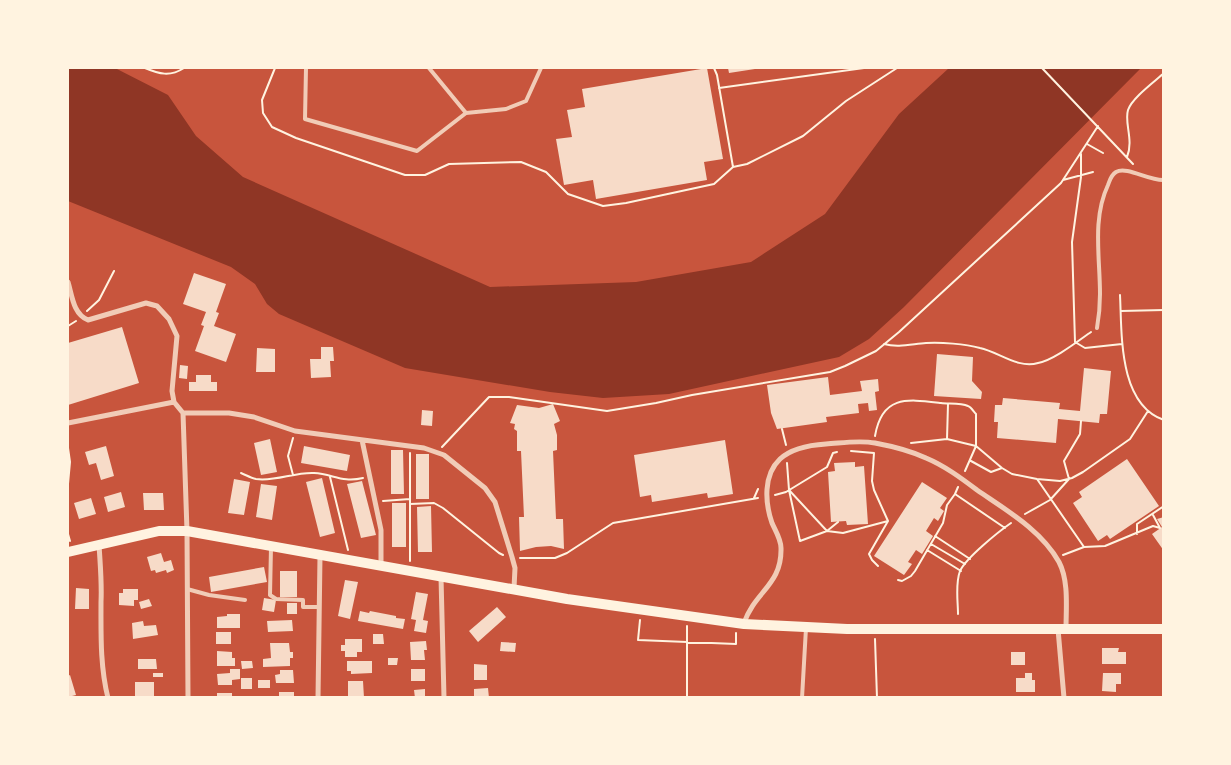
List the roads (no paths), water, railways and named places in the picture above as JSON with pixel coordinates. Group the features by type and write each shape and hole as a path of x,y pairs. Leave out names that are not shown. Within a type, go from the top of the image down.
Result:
{"main road":[{"path":"68,552 159,531 187,531 567,599 740,623 806,628 874,629 1164,629"}],"street":[{"path":"68,282 75,309 80,317 88,320 146,303 157,306 169,319 178,336 172,391 174,402 183,414 187,531 188,698"},
{"path":"68,423 174,402"},
{"path":"183,414 229,413 254,417 296,431 424,448 444,455 485,488 495,502 515,568 514,588"},
{"path":"362,440 382,530 381,566"},
{"path":"740,623 774,578 780,567 782,545 771,520 768,497 769,474 779,460 787,454 807,446 861,442 874,443 924,457 962,478 1019,519 1053,553 1065,577 1062,629 1064,698"},
{"path":"99,544 102,600 100,640 108,698"},
{"path":"318,698 320,556"},
{"path":"441,576 444,698"}],"lane":[{"path":"306,68 305,119 418,151 466,113 506,109 526,101 541,68"},
{"path":"429,68 466,113"},
{"path":"1097,328 1100,295 1099,215 1104,192 1112,176 1117,172 1127,170 1139,175 1164,180"},
{"path":"271,547 270,595 276,599 303,600 303,606 319,607"},
{"path":"187,588 209,595 245,600"},
{"path":"802,698 806,628"}]}
